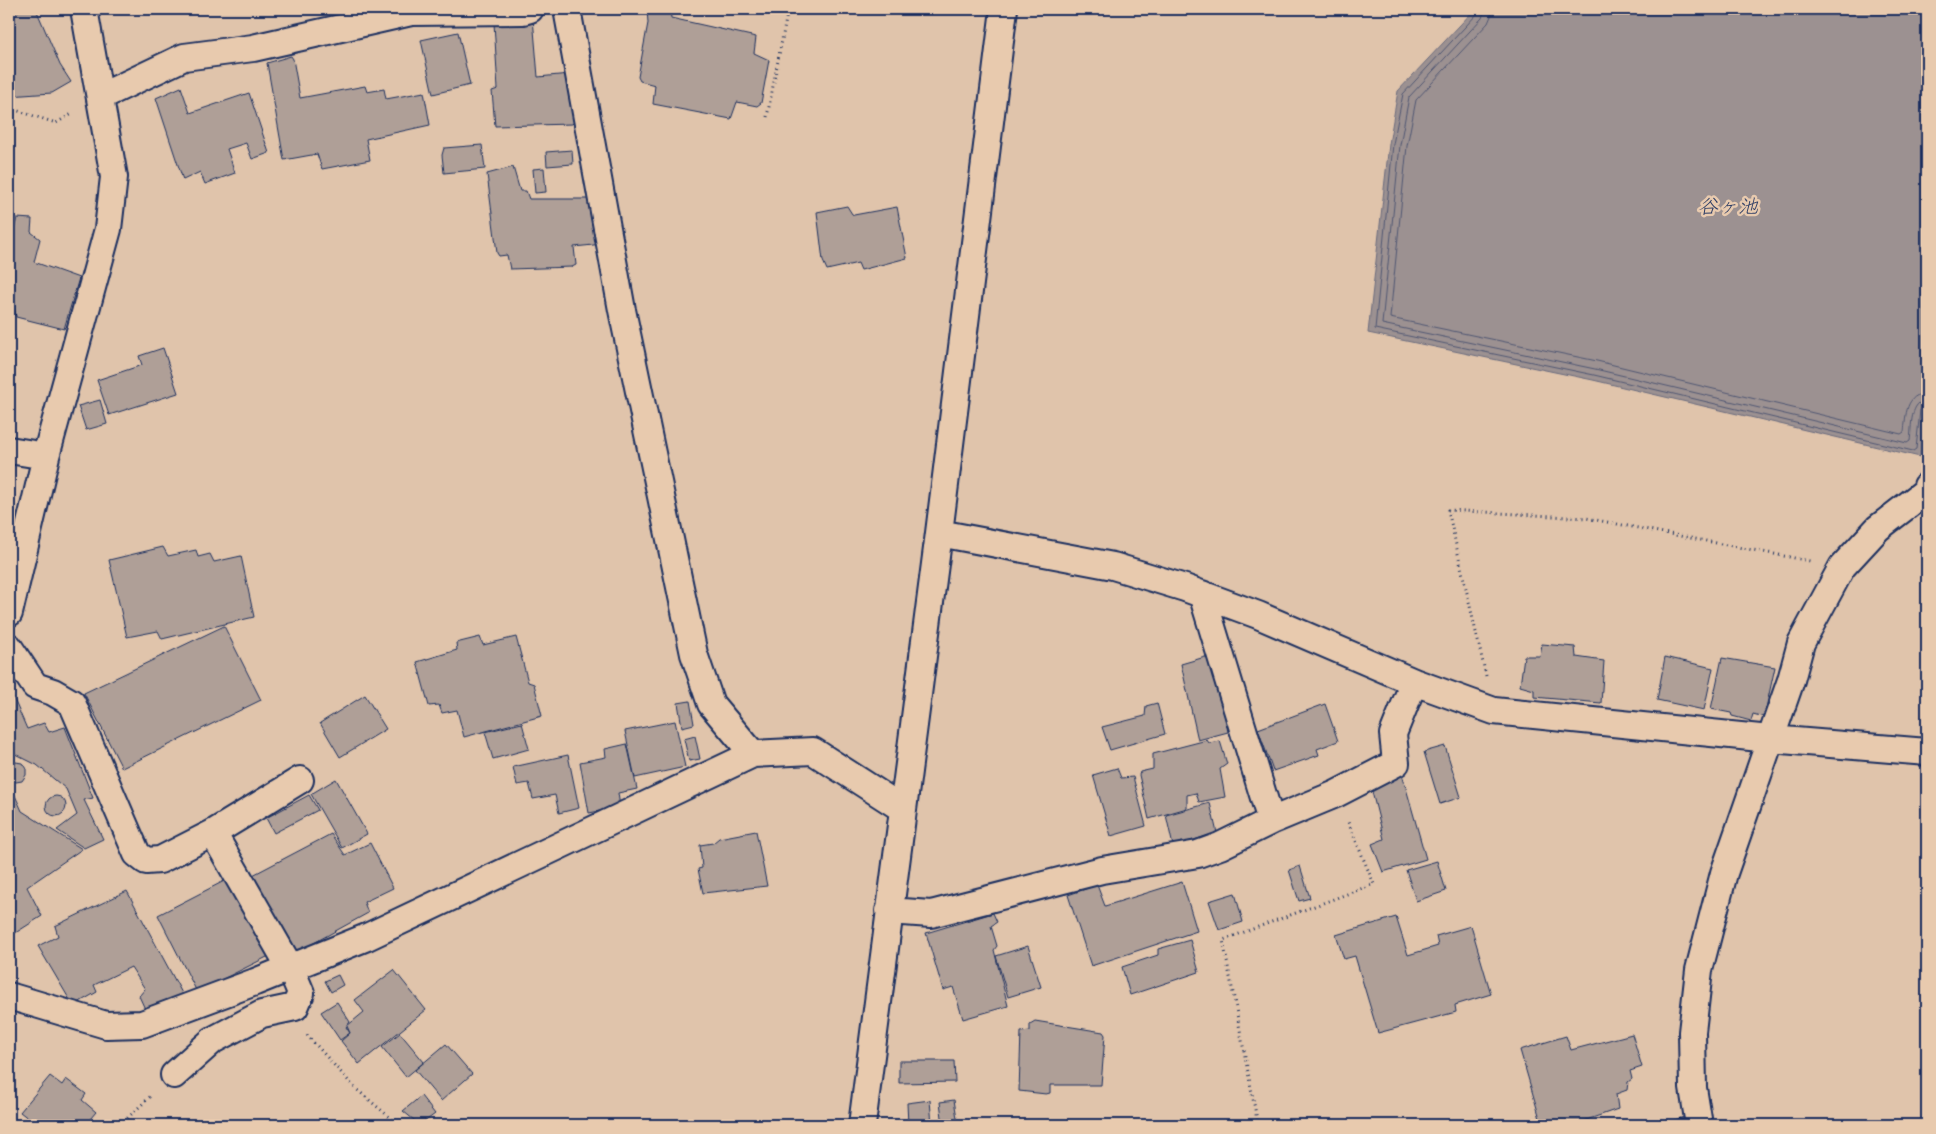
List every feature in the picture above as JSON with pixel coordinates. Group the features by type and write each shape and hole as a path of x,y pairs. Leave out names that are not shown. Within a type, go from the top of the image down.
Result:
{"street":[{"path":"9,613 46,456 108,229 114,176 84,9"},
{"path":"100,97 184,57 253,48 412,12 523,11 530,9"},
{"path":"567,9 622,310 694,654 711,704 754,754"},
{"path":"862,1125 939,533 1004,9"},
{"path":"9,450 46,456"},
{"path":"1699,1125 1693,1088 1692,1032 1699,970 1724,873 1791,680 1801,643 1842,567 1878,528 1927,491"},
{"path":"939,533 1113,566 1202,594 1258,615 1414,682 1494,711 1770,739 1927,752"},
{"path":"1202,594 1271,821"},
{"path":"9,647 34,686 52,692 72,703 137,854 146,862 160,860 213,832 300,780"},
{"path":"890,911 931,914 1102,870 1198,854 1220,846 1271,821 1336,794 1396,763 1393,734 1414,682"},
{"path":"9,996 106,1025 142,1024 368,937 754,754 813,751 903,809"},
{"path":"174,1076 212,1040 262,1014 295,1007 301,993 291,968 213,832"}],"path":[{"path":"767,117 788,9"},
{"path":"9,108 56,123 100,97"},
{"path":"1494,711 1448,510 1586,518 1842,567"},
{"path":"1258,1125 1223,940 1374,884 1336,794"},
{"path":"295,1007 308,1037 355,1088 399,1125"}],"water":[{"name":"谷ヶ池","path":"1475,9 1899,9 1927,15 1927,390 1920,457 1593,380 1368,333 1389,144 1398,91"}],"building":[{"path":"23,9 36,9 60,65 71,82 52,93 9,96 9,15"},
{"path":"647,9 670,9 671,18 756,37 754,53 769,60 761,103 757,106 737,102 731,119 653,104 655,85 640,81 638,77 648,23"},
{"path":"533,18 538,77 570,74 575,121 572,124 495,126 492,91 498,89 494,23"},
{"path":"458,32 470,85 433,94 421,40"},
{"path":"291,56 300,98 365,86 367,92 384,89 386,99 424,92 430,125 366,139 370,160 322,169 317,154 284,160 267,63"},
{"path":"181,87 190,113 249,93 269,153 252,159 246,143 227,149 235,173 205,184 200,172 183,180 156,98"},
{"path":"482,145 485,169 444,173 442,155 444,148"},
{"path":"572,150 573,164 547,166 546,152"},
{"path":"513,167 520,191 526,191 529,199 601,199 603,244 574,247 576,265 572,267 510,269 507,255 499,256 497,253 487,174"},
{"path":"544,168 546,192 535,193 533,169"},
{"path":"847,206 854,215 897,207 907,258 861,270 858,263 827,270 823,261 817,212"},
{"path":"17,218 32,219 31,232 40,239 34,262 79,278 64,329 16,317 14,307 9,305 9,248"},
{"path":"163,348 178,393 109,415 97,380 142,365 139,356"},
{"path":"100,400 107,424 86,430 78,406"},
{"path":"9,510 16,512 9,536"},
{"path":"163,547 168,556 196,550 198,557 210,554 214,562 241,556 254,617 162,639 158,631 127,637 109,560"},
{"path":"224,626 261,700 122,768 84,693"},
{"path":"480,637 483,645 516,637 528,682 534,684 542,716 464,737 457,710 442,713 439,705 429,706 417,662 457,650 456,643"},
{"path":"1542,644 1575,647 1576,657 1604,661 1601,703 1534,697 1534,690 1520,686 1524,656 1540,656"},
{"path":"1212,655 1228,732 1198,740 1181,664"},
{"path":"1665,657 1713,668 1704,710 1657,700"},
{"path":"1722,658 1775,667 1764,717 1753,714 1751,721 1732,716 1731,713 1711,709"},
{"path":"9,688 27,729 44,723 49,732 65,727 93,798 84,800 103,839 84,848 57,830 77,815 66,789 37,765 9,751"},
{"path":"365,695 386,729 340,757 320,723"},
{"path":"690,701 694,724 682,727 678,703"},
{"path":"1157,703 1165,734 1110,750 1102,727 1145,716 1146,706"},
{"path":"1325,704 1338,741 1317,749 1319,755 1273,771 1258,729"},
{"path":"675,721 685,767 635,778 625,731"},
{"path":"522,723 529,749 493,759 485,732"},
{"path":"695,736 700,759 689,761 684,739"},
{"path":"1207,740 1209,743 1220,741 1227,764 1220,769 1225,797 1199,802 1196,793 1187,795 1187,808 1149,819 1139,775 1140,772 1153,769 1153,754"},
{"path":"627,744 637,789 618,793 620,807 589,813 580,762 606,757 605,749"},
{"path":"1445,746 1461,797 1440,804 1424,752"},
{"path":"568,755 579,808 559,813 555,795 533,799 529,783 517,785 513,767"},
{"path":"22,763 26,769 26,775 22,781 16,782 9,779 9,764"},
{"path":"1117,768 1121,778 1133,777 1146,826 1111,836 1093,775"},
{"path":"1402,774 1426,859 1383,872 1372,844 1384,839 1370,784"},
{"path":"336,779 367,834 342,848 311,794"},
{"path":"9,782 22,811 82,849 27,887 42,916 9,937"},
{"path":"309,795 318,810 274,833 266,818"},
{"path":"56,796 63,799 66,806 63,813 56,816 49,813 46,806 49,799"},
{"path":"1210,803 1217,833 1173,846 1166,815"},
{"path":"756,831 767,886 703,893 698,869 702,868 700,845 713,843 719,838"},
{"path":"331,834 345,855 370,843 393,888 364,902 368,913 292,955 249,877"},
{"path":"1437,861 1446,891 1416,901 1406,870"},
{"path":"1300,866 1310,898 1299,901 1289,870"},
{"path":"232,877 273,954 197,992 158,915"},
{"path":"1182,882 1197,931 1091,966 1068,895 1097,885 1105,906"},
{"path":"127,891 184,997 145,1009 139,996 145,989 131,967 94,985 97,992 76,1004 71,1002 38,946 58,936 55,926"},
{"path":"1235,893 1243,922 1219,930 1209,901"},
{"path":"993,913 997,922 991,926 997,946 994,950 1008,1006 963,1019 953,987 943,990 926,933"},
{"path":"1396,917 1408,955 1438,946 1436,936 1471,926 1491,994 1455,1005 1456,1012 1378,1033 1355,956 1344,959 1336,935"},
{"path":"1190,940 1199,972 1130,995 1122,967 1158,955 1158,949"},
{"path":"1028,946 1041,987 1008,997 996,956"},
{"path":"394,970 426,1010 359,1064 341,1041 350,1033 347,1026 364,1012 355,1000"},
{"path":"338,975 343,985 331,992 325,981"},
{"path":"337,1002 350,1022 346,1027 350,1033 340,1040 321,1012"},
{"path":"1035,1021 1103,1032 1105,1035 1101,1085 1050,1085 1050,1093 1046,1094 1019,1091 1021,1032 1030,1031 1030,1024"},
{"path":"400,1033 424,1062 406,1077 382,1047"},
{"path":"1632,1034 1642,1067 1630,1071 1632,1079 1628,1082 1627,1090 1616,1094 1618,1109 1572,1125 1558,1125 1555,1121 1541,1122 1520,1050 1566,1036 1571,1050"},
{"path":"446,1044 472,1074 441,1101 415,1070"},
{"path":"899,1061 954,1061 955,1082 899,1083"},
{"path":"50,1076 62,1085 66,1079 86,1094 82,1100 96,1112 85,1125 37,1125 20,1112"},
{"path":"421,1096 435,1114 420,1125 403,1111"},
{"path":"930,1100 932,1125 908,1125 907,1103"},
{"path":"954,1100 958,1124 943,1125 940,1102"},
{"path":"1684,1117 1686,1125 1662,1125 1662,1124"}]}
